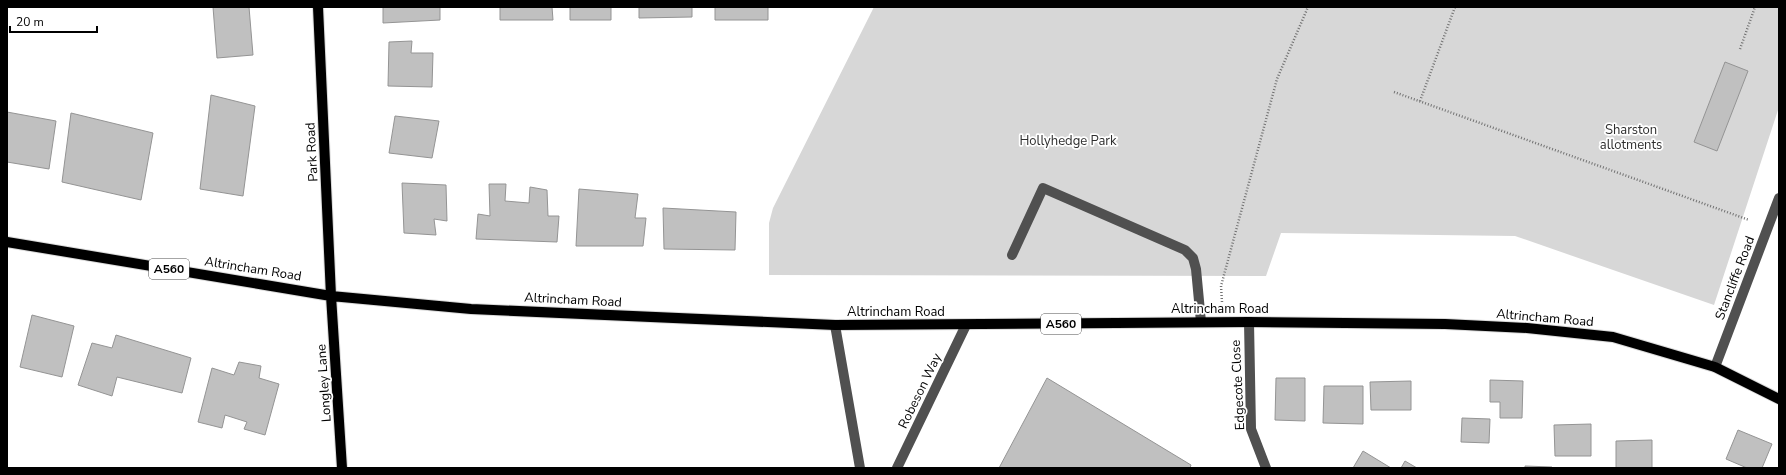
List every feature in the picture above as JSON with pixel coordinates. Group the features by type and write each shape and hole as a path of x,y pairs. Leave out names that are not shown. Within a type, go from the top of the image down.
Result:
{"main road":[{"name":"Park Road","path":"318,7 331,296"},
{"name":"Altrincham Road","path":"7,242 331,296 471,309 836,325 1249,322 1445,324 1527,328 1613,337 1715,367 1779,399"},
{"name":"Longley Lane","path":"331,296 342,468"}],"street":[{"path":"1012,255 1043,188 1185,250 1193,258 1196,269 1201,322"},
{"name":"Stancliffe Road","path":"1715,367 1779,198"},
{"name":"Edgecote Close","path":"1249,322 1251,429 1266,468"},
{"path":"836,325 860,468"},
{"name":"Robeson Way","path":"896,468 966,325"}],"path":[{"path":"1224,322 1221,286 1225,271 1277,79 1308,7"},
{"path":"1420,101 1455,7"},
{"path":"1740,49 1755,7"},
{"path":"1394,92 1768,227"}],"green space":[{"path":"874,7 1779,7 1779,107 1714,305 1515,236 1281,233 1266,276 769,275 769,223 773,208"}],"building":[{"path":"213,7 249,7 253,55 217,58"},
{"path":"383,7 440,7 440,20 383,23"},
{"path":"500,7 552,7 553,20 500,20"},
{"path":"570,7 611,7 611,20 570,20"},
{"path":"639,7 692,7 692,17 639,18"},
{"path":"715,7 768,7 768,20 715,20"},
{"path":"412,41 411,53 433,53 432,87 388,86 389,42"},
{"path":"1725,62 1748,71 1717,151 1694,142"},
{"path":"211,95 255,106 243,196 200,189"},
{"path":"7,112 56,121 49,169 7,162"},
{"path":"71,113 153,133 141,200 62,182"},
{"path":"395,116 439,121 432,158 389,153"},
{"path":"402,183 446,185 447,221 434,219 436,235 404,233"},
{"path":"489,184 506,184 505,201 529,203 530,187 547,190 548,216 559,216 557,242 476,239 478,214 490,216"},
{"path":"579,189 638,194 635,218 646,218 643,246 576,246"},
{"path":"663,208 736,212 735,250 664,249"},
{"path":"32,315 74,326 62,377 20,367"},
{"path":"116,335 191,358 182,393 117,377 112,396 78,385 92,343 112,348"},
{"path":"239,362 261,366 259,378 279,384 265,435 244,429 247,422 225,415 222,428 198,422 212,368 234,375"},
{"path":"1047,378 1191,465 1190,468 999,468"},
{"path":"1276,378 1305,378 1305,421 1275,420"},
{"path":"1490,380 1523,381 1522,418 1500,418 1500,402 1490,402"},
{"path":"1411,381 1411,410 1371,410 1370,382"},
{"path":"1324,386 1363,386 1363,424 1323,423"},
{"path":"1462,418 1490,419 1489,443 1461,442"},
{"path":"1591,424 1591,456 1555,456 1554,425"},
{"path":"1738,430 1772,444 1762,468 1747,468 1726,459"},
{"path":"1652,440 1652,468 1616,468 1616,441"},
{"path":"1363,451 1391,468 1353,468"},
{"path":"1405,461 1417,468 1401,468"},
{"path":"1525,466 1552,467 1552,468 1525,468"}],"park label":[{"name":"Sharston allotments","path":"1631,138"},
{"name":"Hollyhedge Park","path":"1068,141"}]}
